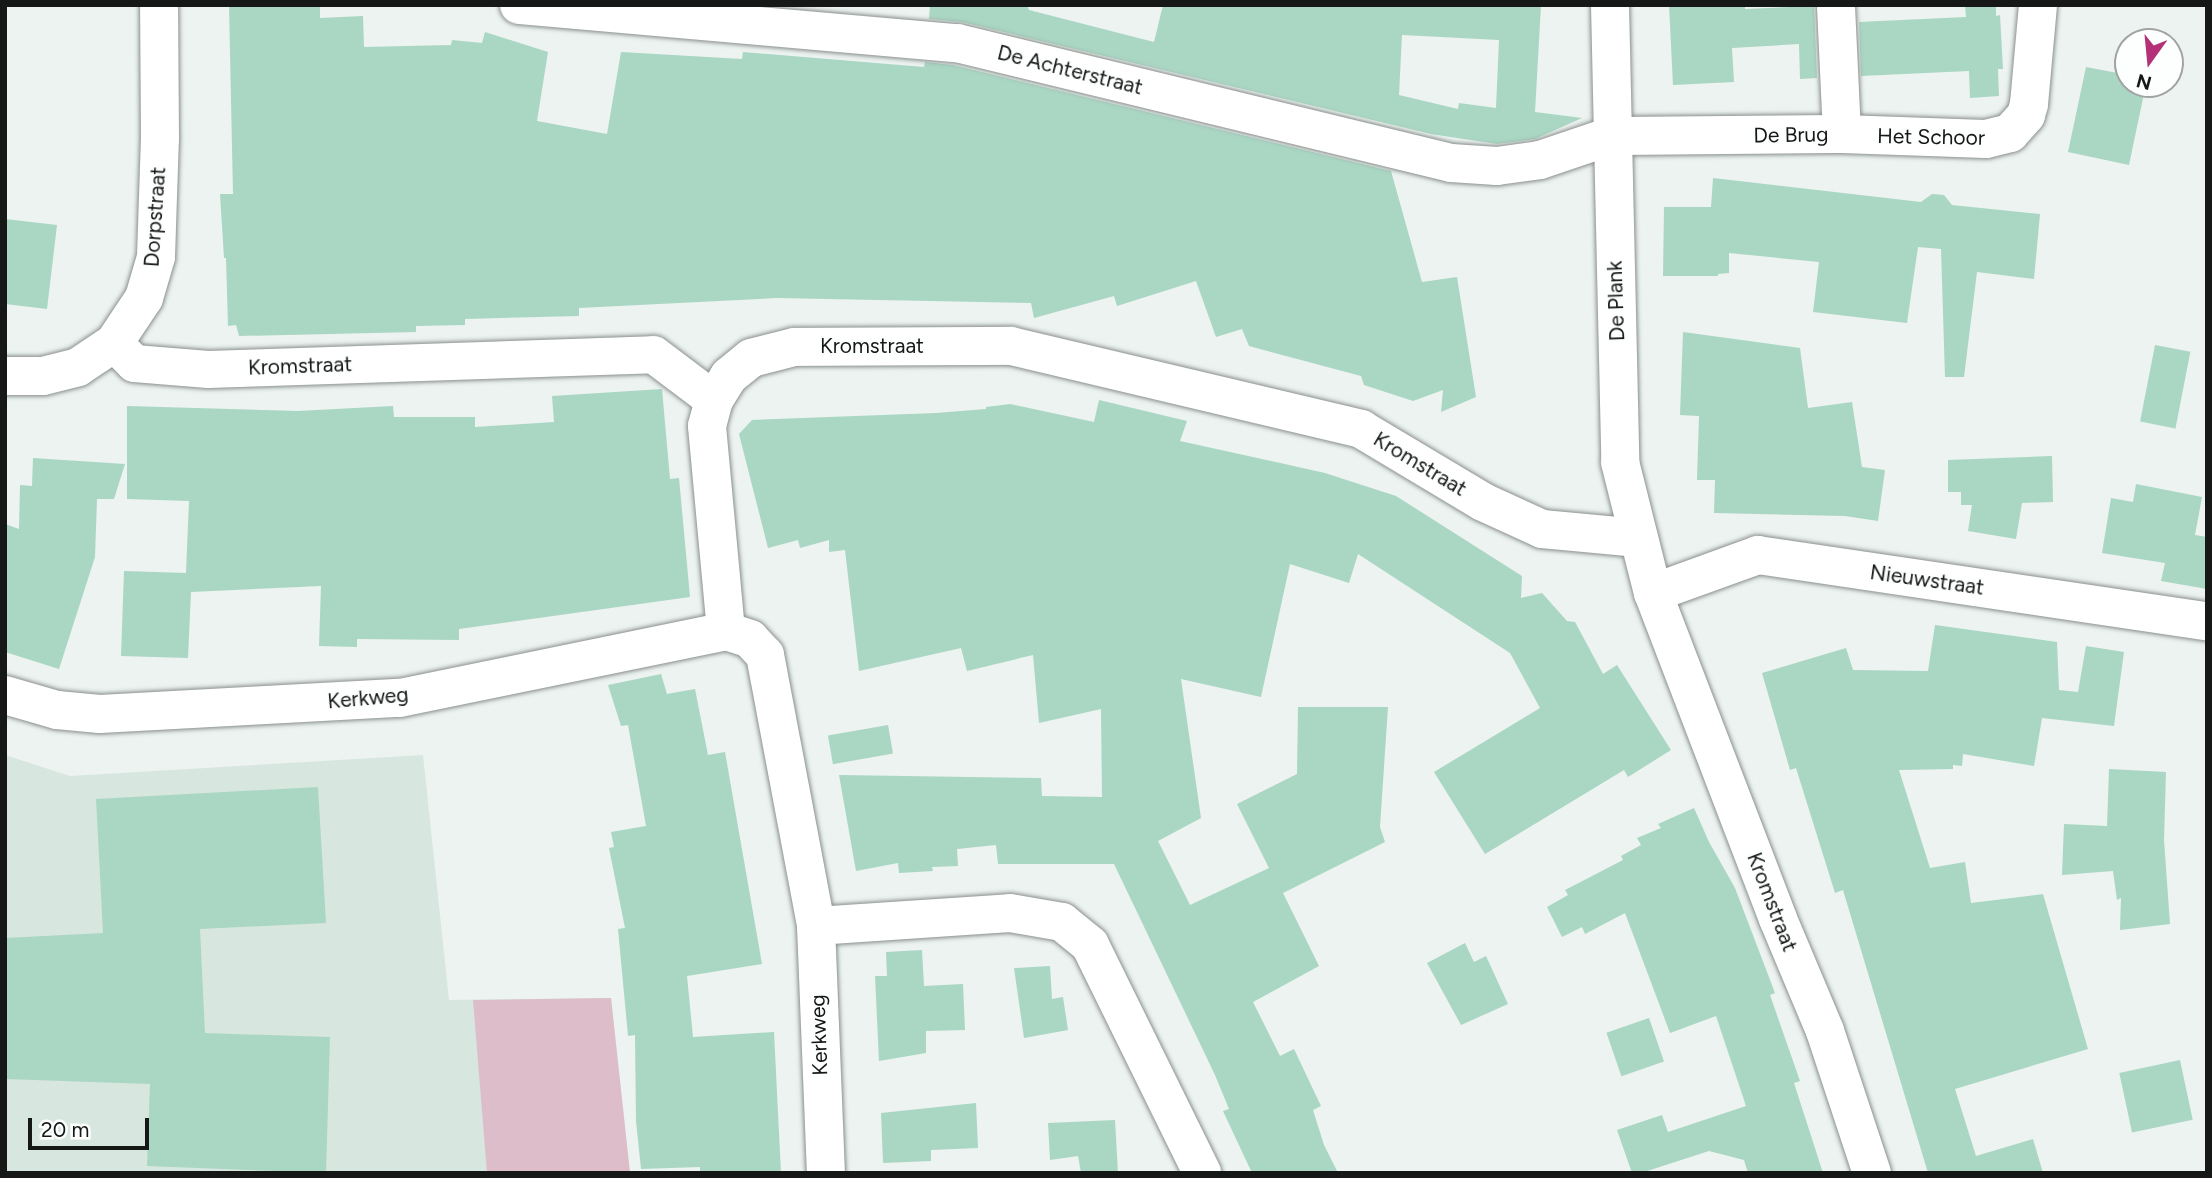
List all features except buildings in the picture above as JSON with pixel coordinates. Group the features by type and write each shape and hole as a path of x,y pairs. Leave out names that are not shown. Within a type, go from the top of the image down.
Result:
{"street":[{"name":"Dorpstraat","path":"5,376 43,376 78,366 114,343 144,298 156,257 160,139 159,5"},
{"name":"De Achterstraat","path":"519,5 957,43 1451,163 1497,166 1540,160 1611,136"},
{"name":"De Plank","path":"1610,5 1620,462 1653,593"},
{"name":"De Brug","path":"1611,136 1842,134 1836,5"},
{"name":"Het Schoor","path":"1842,134 1986,139 2010,134 2026,115 2029,104 2038,5"},
{"name":"Kromstraat","path":"114,343 134,363 208,369 653,354 714,400 729,376 751,358 794,347 1011,346 1361,429 1483,502 1542,529 1639,538"},
{"path":"714,400 707,426 726,631"},
{"name":"Nieuwstraat","path":"1653,593 1758,555 2207,621"},
{"name":"Kromstraat","path":"1653,593 1778,919 1825,1031 1871,1173"},
{"name":"Kerkweg","path":"5,695 57,710 100,714 400,698 726,631 750,639 765,655 816,926 825,1173"},
{"path":"816,926 1010,913 1062,922 1090,944 1202,1173"}],"shaded area":[{"path":"5,755 70,776 423,755 449,1000 611,998 630,1173 5,1173"},
{"path":"611,998 630,1173 487,1173 473,1000"}]}
